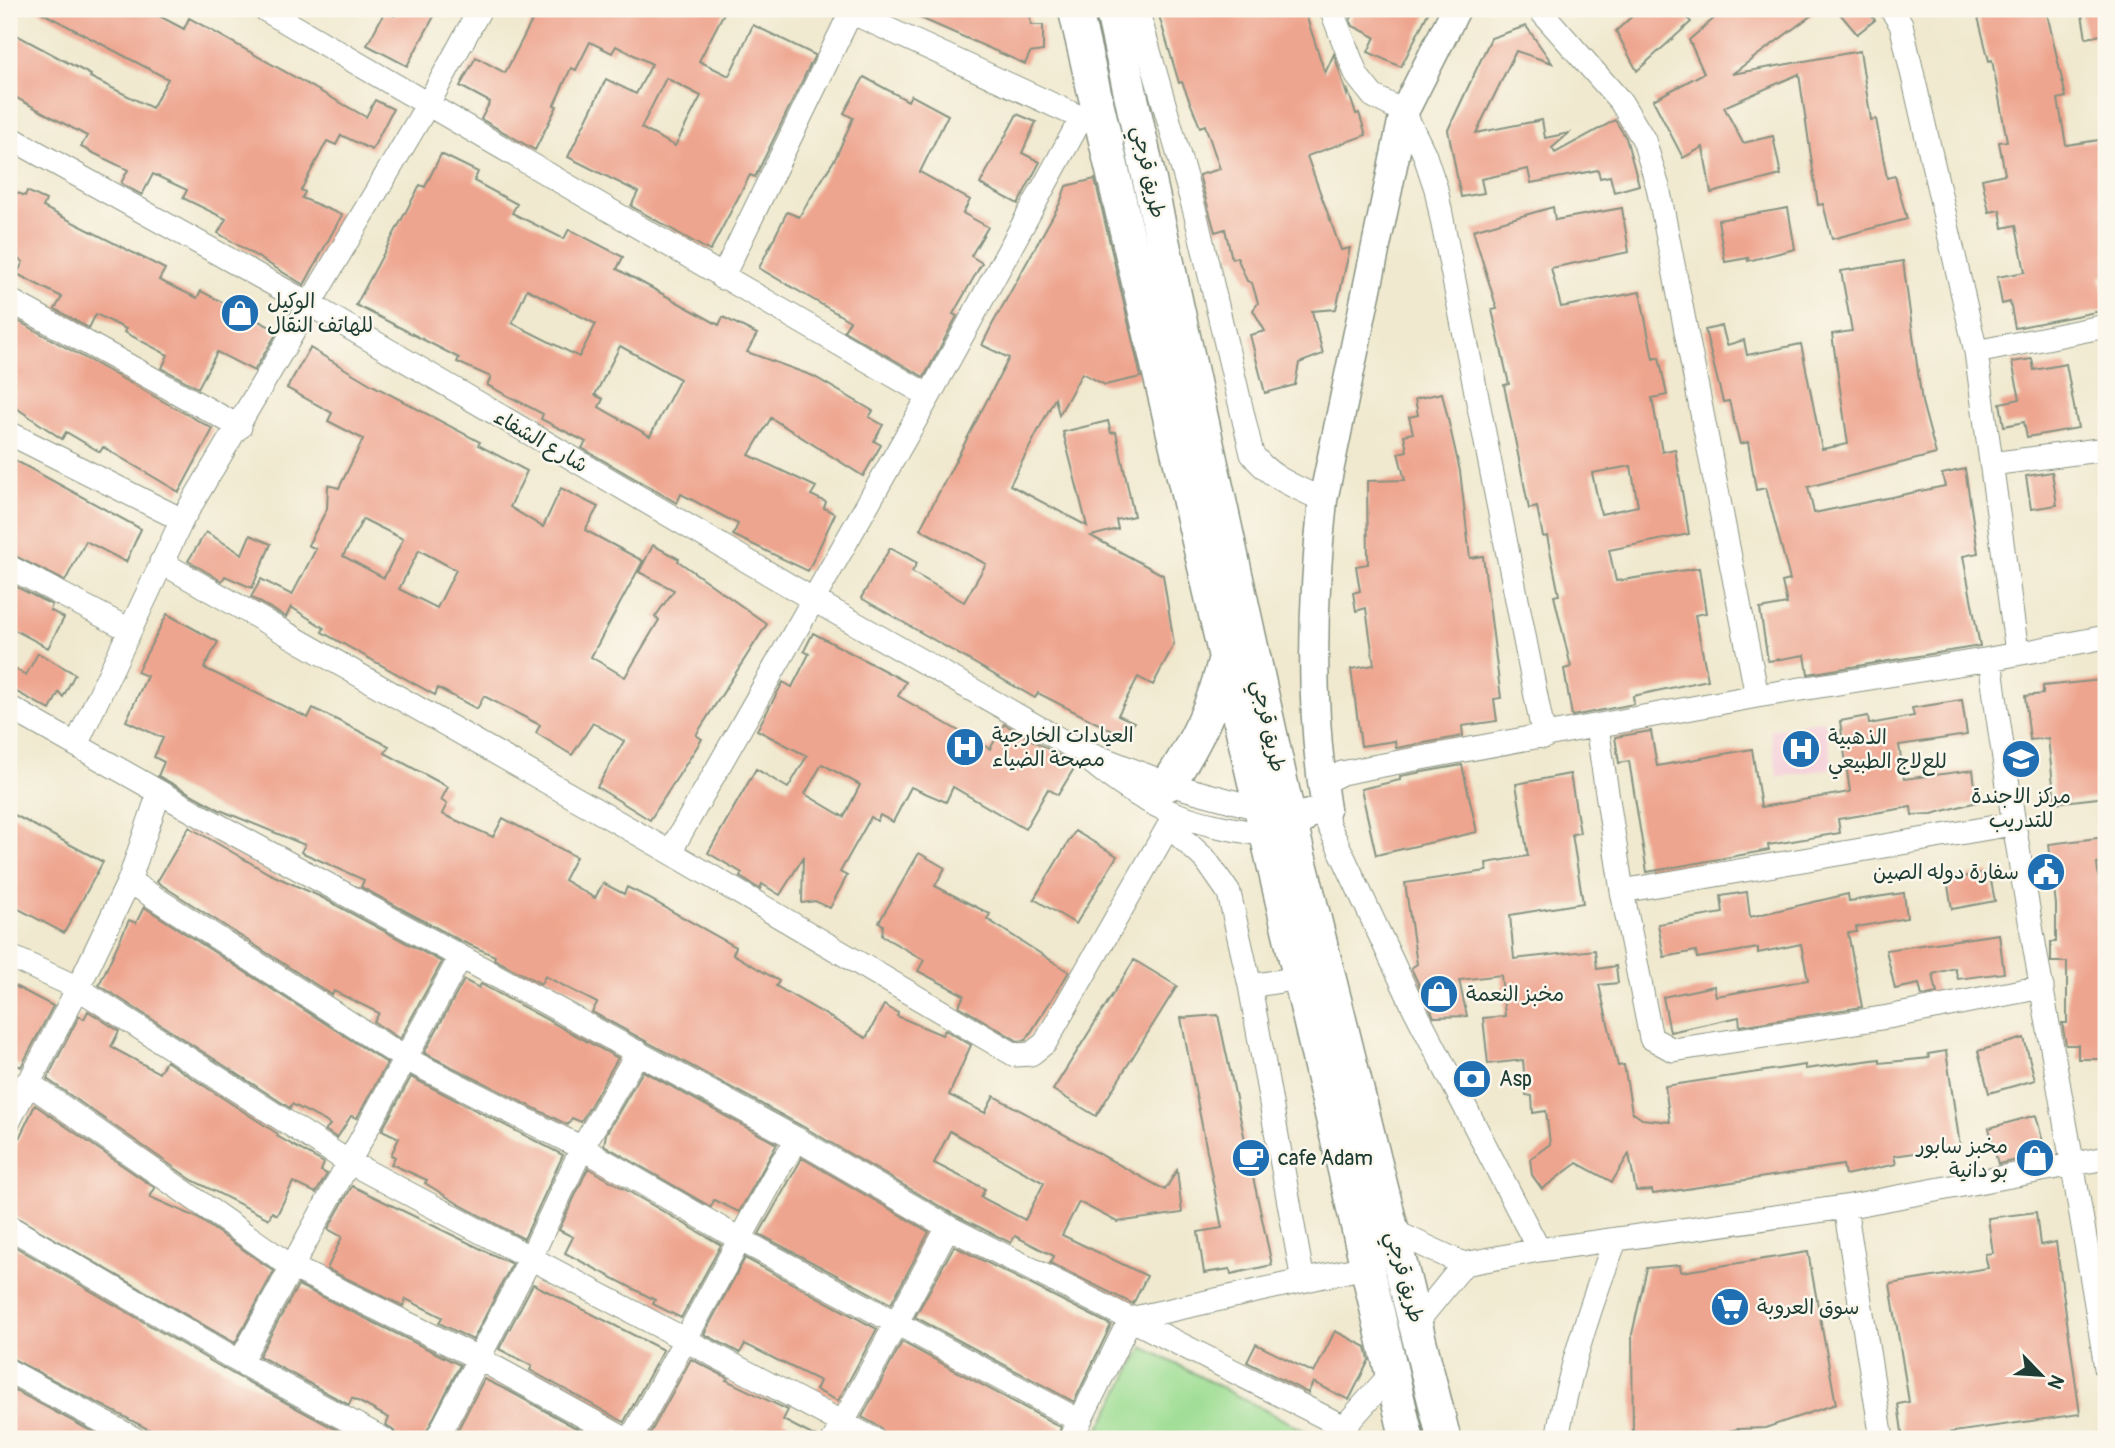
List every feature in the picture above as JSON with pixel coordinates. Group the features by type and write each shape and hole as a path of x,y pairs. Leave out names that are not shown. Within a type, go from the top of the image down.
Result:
{"highway":[{"name":"طريق قرجي","path":"1075,9 1091,122 1226,653 1294,813 1299,978 1407,1439"},
{"name":"طريق قرجي","path":"1112,9 1294,813 1444,1439"},
{"path":"1171,809 1189,753 1207,718 1226,653"}],"main road":[{"path":"1294,813 1315,708 1317,559 1323,500 1404,111 1456,9"}],"street":[{"path":"264,9 722,278 929,396"},
{"path":"76,745 128,629 182,520 240,427 428,104 480,9"},
{"path":"1137,9 1195,212 1252,454 1261,466 1278,479 1323,500"},
{"path":"1331,9 1357,76 1374,96 1404,111 1424,153 1436,189 1544,737"},
{"path":"1539,9 1620,102 1648,152 1658,187 1756,696"},
{"path":"1891,9 1901,24 1976,352 2017,652"},
{"path":"670,852 929,396 1091,122 848,11 722,278"},
{"name":"شارع الشفاء","path":"9,136 311,305 814,600 1073,747 1171,809 1294,813"},
{"path":"9,300 240,427"},
{"path":"1976,352 2106,327"},
{"path":"9,433 182,520"},
{"path":"1991,464 2106,449"},
{"path":"161,562 670,852 1015,1055 1031,1054 1045,1043 1171,809 1229,893 1250,986 1303,1281"},
{"path":"9,567 128,629"},
{"path":"1294,813 1342,773 1756,696 1990,659 2106,637"},
{"path":"1990,659 2012,824 2075,1165 2106,1368"},
{"path":"9,708 460,958 798,1140 948,1227 1130,1319 1340,1433 1392,1373"},
{"path":"1597,727 1622,891 1651,1038 1674,1050 1888,1017 2042,987"},
{"name":"شارع الشفاء","path":"1073,747 1119,786 1203,825 1294,813"},
{"path":"9,1121 78,988 129,881 159,793"},
{"path":"1294,813 1328,824 1414,1008 1539,1250"},
{"path":"1622,891 2012,824"},
{"path":"129,881 404,1058 582,1148 741,1240 897,1324 1075,1430 1130,1319"},
{"path":"9,956 78,988 347,1161 684,1340 838,1432 873,1439"},
{"path":"240,1362 347,1161 460,958"},
{"path":"1250,986 1299,978"},
{"path":"437,1439 531,1257 582,1148 638,1052"},
{"path":"27,1082 292,1267 478,1358 625,1439"},
{"path":"631,1439 782,1162 798,1140"},
{"path":"1393,1231 1464,1264 1539,1250 1845,1207 2106,1158"},
{"path":"1845,1207 1882,1439"},
{"path":"9,1227 240,1362 383,1439"},
{"path":"838,1432 948,1227"},
{"path":"1557,1439 1565,1393 1586,1314 1616,1239"},
{"path":"1417,1322 1464,1264"},
{"path":"1130,1319 1365,1267"},
{"path":"9,1371 135,1439"}],"shaded area":[{"name":"الذهبية للعﻻج الطبيعي","path":"1825,720 1833,768 1778,777 1770,730"}],"green space":[{"path":"1143,1347 1317,1437 1316,1439 1094,1439"}],"building":[{"path":"35,9 146,9 184,29 189,18 366,117 375,100 393,109 372,150 341,135 336,145 327,141 301,190 305,192 302,198 342,215 304,285 218,233 226,219 183,198 187,190 153,174 142,195 129,188 121,183 128,170 81,147 87,136 9,94 9,31 152,108 168,79"},
{"path":"398,9 438,9 407,66 367,45 385,11 394,16"},
{"path":"538,9 726,9 699,61 729,76 753,25 815,55 755,177 750,175 710,251 631,206 638,192 568,157 606,79 636,94 652,64 616,46 612,53 590,42 576,70 571,68 554,105 557,106 535,150 481,119 490,102 460,86 476,57 505,73","holes":["666,78 701,96 675,146 641,128"]},
{"path":"900,9 1029,9 1031,25 1043,25 1043,51 1030,53 1025,64"},
{"path":"1157,9 1304,9 1325,73 1334,54 1347,95 1348,91 1356,114 1359,113 1366,135 1307,156 1341,250 1350,248 1336,309 1312,311 1323,354 1299,363 1295,385 1265,393 1250,335 1265,331 1253,310 1258,303 1252,283 1247,281 1237,257 1232,259 1225,229 1215,232 1199,175 1220,169 1205,125 1200,127 1182,82 1179,83"},
{"path":"1356,9 1430,9 1401,67 1368,52 1375,37 1353,26 1350,20"},
{"path":"1640,9 1679,9 1691,22 1637,71 1616,31"},
{"path":"1725,9 1820,9 1732,74 1860,51 1871,120 1876,119 1887,178 1895,176 1907,219 1832,239 1823,204 1818,205 1799,74 1724,107 1743,143 1773,136 1781,175 1711,193 1703,147 1683,158 1653,100 1704,73 1689,40"},
{"path":"1836,9 1866,9 1875,20 1857,34"},
{"path":"1976,9 2046,9 2066,97 2058,99 2066,145 2106,139 2106,276 2100,276 2106,310 2015,328 2010,302 2002,304 1997,277 2025,272 2016,225 2003,228 2000,210 1989,212 1982,179 2005,174 1999,142 2007,141 1992,60 1989,61"},
{"path":"2081,9 2106,9 2106,34 2086,38"},
{"path":"1526,26 1552,63 1516,51 1476,133 1542,120 1545,138 1569,133 1552,148 1555,153 1615,120 1626,138 1639,185 1614,192 1610,176 1600,178 1598,170 1531,183 1528,169 1481,179 1484,193 1461,197 1448,130 1491,38"},
{"path":"864,77 908,101 911,95 948,115 920,172 970,200 963,213 988,227 971,256 982,263 953,314 957,316 924,377 844,331 850,321 759,268 787,212 799,217 836,157 853,118 844,113"},
{"path":"1017,114 1036,122 1022,153 1040,162 1018,204 980,184"},
{"path":"441,154 478,172 474,181 517,204 512,213 564,239 569,229 623,257 617,269 719,325 723,317 757,334 747,352 813,376 873,411 869,417 883,425 874,441 881,445 863,476 771,418 749,455 816,487 811,495 826,502 824,508 835,514 808,571 733,535 738,524 681,494 677,503 582,448 586,442 541,419 543,414 487,385 491,377 457,362 459,358 356,305 420,185 425,187","holes":["527,289 596,324 579,357 512,323","620,346 680,379 650,436 599,407 603,399 595,395"]},
{"path":"1095,179 1141,377 1105,385 1082,373 1059,415 1055,398 1010,485 1087,526 1063,432 1108,421 1111,433 1116,432 1134,516 1116,520 1118,529 1091,536 1163,575 1174,644 1153,685 1138,677 1118,715 1134,722 1126,738 1038,693 1035,698 861,598 890,548 917,563 912,572 964,602 986,564 920,529 1009,358 982,345 992,325 1060,203 1066,186"},
{"path":"9,189 25,196 27,191 46,200 43,207 165,269 159,280 197,298 201,291 278,331 254,371 217,352 198,388 162,368 168,355 124,332 126,329 96,314 89,328 55,309 62,297 17,274 23,262 9,254"},
{"path":"1553,207 1555,220 1622,208 1629,252 1551,268 1561,307 1640,292 1653,359 1659,357 1667,395 1652,398 1662,452 1675,449 1689,534 1609,550 1616,581 1699,568 1706,613 1695,615 1708,680 1633,696 1634,704 1572,716 1564,669 1571,667 1554,596 1559,595 1547,536 1543,537 1537,507 1529,509 1504,385 1509,384 1492,310 1497,309 1473,230","holes":["1631,466 1638,506 1601,514 1592,473"]},
{"path":"1788,208 1795,249 1748,261 1748,258 1725,262 1718,220"},
{"path":"1903,261 1922,402 1936,454 1808,487 1814,513 1945,486 1942,474 1965,469 1978,553 1963,556 1980,646 1808,674 1805,655 1768,661 1760,609 1787,604 1782,582 1790,580 1766,488 1756,490 1748,442 1740,444 1729,401 1723,402 1705,330 1722,326 1727,345 1744,340 1747,355 1801,344 1822,449 1848,444 1832,334 1852,331 1841,271"},
{"path":"9,316 213,429 179,492 103,447 100,452 66,432 62,439 9,403"},
{"path":"310,348 527,471 510,507 543,527 561,488 598,507 585,530 643,561 591,657 625,677 659,620 655,617 674,590 639,572 653,545 679,559 678,561 767,624 696,735 702,739 650,820 597,787 624,741 593,723 572,755 536,733 540,725 484,696 477,709 438,688 435,695 322,632 324,628 291,607 286,617 251,597 261,579 292,595 316,549 308,545 327,509 328,485 339,488 363,439 328,421 332,413 287,388","holes":["363,519 403,539 384,578 343,556","419,550 456,570 437,608 399,589"]},
{"path":"2032,359 2034,370 2066,364 2078,428 2027,437 2024,422 2004,426 2000,403 2020,399 2012,362"},
{"path":"1442,393 1460,471 1470,558 1483,556 1501,698 1494,699 1497,721 1462,726 1463,736 1396,748 1395,741 1361,746 1351,669 1374,665 1366,608 1356,611 1353,593 1360,591 1356,566 1368,564 1367,481 1405,480 1398,453 1407,451 1404,435 1413,433 1409,417 1418,415 1415,399"},
{"path":"9,457 141,529 126,562 86,541 65,581 9,553"},
{"path":"2052,472 2057,505 2031,509 2026,476"},
{"path":"206,532 242,554 250,535 271,544 252,588 225,576 222,581 188,561"},
{"path":"9,583 52,605 50,610 64,618 48,648 9,627"},
{"path":"167,614 218,642 204,668 308,718 313,708 389,746 385,753 448,787 441,800 447,804 442,814 493,837 503,818 576,857 564,880 595,898 603,883 624,894 627,887 639,893 736,947 733,954 779,981 776,986 866,1038 884,1005 898,1013 897,1016 942,1035 945,1030 971,1045 949,1095 985,1113 994,1096 1165,1190 1177,1170 1182,1213 1117,1222 1079,1202 1062,1235 1147,1276 1133,1304 1050,1263 1054,1256 1015,1236 1011,1243 955,1215 802,1126 592,1012 597,1003 545,976 541,984 494,959 495,956 461,941 361,887 364,880 301,852 305,845 220,810 158,776 164,762 154,757 163,738 126,721 147,676 137,672","holes":["950,1131 1044,1183 1025,1220 981,1197 985,1189 934,1163"]},
{"path":"813,633 906,682 898,696 990,749 1004,724 1076,765 1058,795 1048,789 1025,829 953,787 946,802 911,787 893,822 880,815 877,821 871,817 840,872 847,876 830,908 815,901 802,903 803,858 780,895 762,884 760,889 740,877 742,873 708,853 756,769 788,788 807,756 757,730 783,682 792,687 809,654 804,651","holes":["822,764 860,785 844,817 805,794"]},
{"path":"38,653 75,674 63,697 59,692 50,710 9,688 9,666 26,675"},
{"path":"2102,680 2106,716 2106,797 2055,803 2048,738 2030,740 2025,696 2043,694 2043,686"},
{"path":"1962,700 1967,735 1899,745 1904,779 1973,770 1977,802 1932,814 1912,815 1911,807 1838,819 1840,833 1768,845 1769,850 1647,872 1629,761 1619,763 1615,737 1651,731 1657,766 1752,749 1761,807 1850,792 1840,721 1868,716 1869,724 1914,716 1912,708"},
{"path":"1462,765 1477,832 1376,855 1361,789 1400,780 1400,776"},
{"path":"1570,774 1580,833 1572,834 1583,903 1510,915 1514,959 1595,950 1597,969 1616,966 1618,983 1599,985 1618,1066 1624,1065 1632,1112 1642,1119 1670,1122 1665,1086 1805,1065 1805,1069 1880,1059 1880,1063 1929,1058 1928,1054 1946,1051 1960,1146 1894,1156 1896,1164 1845,1175 1843,1165 1653,1194 1652,1190 1636,1191 1629,1154 1612,1182 1577,1163 1542,1189 1532,1175 1530,1159 1550,1144 1546,1111 1533,1113 1532,1096 1526,1095 1523,1060 1488,1064 1483,1018 1505,1016 1501,975 1459,980 1467,1016 1434,1017 1411,968 1417,964 1405,883 1487,871 1486,863 1528,856 1516,784"},
{"path":"9,812 103,862 64,933 9,904"},
{"path":"189,827 268,873 321,897 442,962 400,1039 374,1022 379,1013 334,991 332,995 157,882"},
{"path":"1075,831 1117,856 1076,924 1034,899"},
{"path":"2106,837 2106,862 2097,864 2103,912 2106,912 2106,1059 2078,1059 2078,1045 2066,1045 2062,1023 2067,1023 2067,962 2051,962 2051,942 2056,942 2056,905 2049,844"},
{"path":"919,853 945,868 935,886 990,914 987,919 1069,972 1026,1040 1018,1041 959,1006 964,995 918,971 924,960 882,936 883,925 879,922"},
{"path":"1989,872 1995,901 1952,909 1947,880"},
{"path":"1747,892 1750,917 1848,894 1849,901 1904,893 1907,918 1856,927 1857,932 1848,933 1862,1007 1740,1026 1739,1017 1670,1032 1663,997 1714,986 1716,996 1808,980 1801,944 1758,953 1758,948 1697,958 1696,951 1664,957 1658,924 1723,913 1721,896"},
{"path":"144,907 387,1063 357,1118 351,1116 337,1138 325,1130 330,1125 325,1121 292,1104 290,1108 99,985 129,920 136,923"},
{"path":"1999,934 2004,973 1958,979 1955,968 1933,974 1937,993 1922,996 1919,984 1895,989 1886,950"},
{"path":"1134,960 1177,986 1096,1116 1053,1090"},
{"path":"464,980 479,988 481,984 618,1058 581,1122 572,1118 568,1125 424,1053"},
{"path":"9,983 53,1006 21,1067 9,1061"},
{"path":"88,1011 119,1031 111,1047 159,1073 166,1061 278,1134 277,1136 324,1163 321,1171 327,1174 316,1193 293,1182 277,1215 272,1212 269,1219 192,1180 47,1079 79,1016 84,1019"},
{"path":"1218,1015 1272,1265 1231,1274 1230,1269 1204,1273 1198,1232 1222,1228 1181,1018"},
{"path":"2024,1038 2035,1080 1989,1093 1978,1051"},
{"path":"643,1071 777,1144 739,1212 714,1200 711,1207 604,1145 606,1134"},
{"path":"411,1077 563,1155 524,1239 460,1205 425,1183 427,1180 391,1164 395,1157 391,1155 399,1138 382,1130"},
{"path":"35,1105 155,1188 150,1197 196,1217 274,1271 235,1343 9,1213 9,1159"},
{"path":"2036,1115 2046,1154 1998,1164 1989,1128"},
{"path":"802,1158 929,1232 891,1304 759,1234"},
{"path":"588,1168 721,1245 681,1318 653,1304 655,1300 565,1253 573,1237 559,1230"},
{"path":"352,1186 512,1264 473,1340 439,1323 442,1317 406,1299 403,1306 327,1269 342,1237 328,1229"},
{"path":"2036,1212 2040,1245 2056,1242 2080,1414 1932,1435 1932,1439 1903,1439 1898,1404 1909,1402 1890,1284 1988,1268 1985,1254 1993,1253 1988,1218"},
{"path":"9,1243 233,1374 337,1430 333,1439 167,1439 9,1357"},
{"path":"954,1246 1111,1325 1074,1402 915,1317"},
{"path":"1808,1252 1836,1404 1765,1428 1738,1429 1694,1439 1633,1439 1632,1334 1647,1268 1680,1265 1681,1272"},
{"path":"745,1258 877,1329 838,1401 816,1390 820,1381 745,1344 740,1353 704,1334"},
{"path":"533,1284 663,1350 624,1422 530,1370 532,1366 499,1349"},
{"path":"298,1285 460,1365 423,1439 397,1439 394,1431 386,1425 389,1418 352,1398 349,1405 259,1356"},
{"path":"1335,1331 1366,1347 1369,1360 1349,1400 1313,1382 1308,1393 1247,1362 1256,1344 1314,1373"},
{"path":"902,1342 1061,1427 1057,1439 887,1439 880,1427 862,1417"},
{"path":"691,1359 728,1378 726,1380 788,1410 783,1420 820,1439 748,1439 732,1431 728,1439 647,1439"},
{"path":"484,1379 509,1391 596,1439 453,1439"},
{"path":"9,1387 106,1439 9,1439"}],"place":[{"name":"الوكيل للهاتف النقال","path":"240,313"},
{"name":"العيادات الخارجية مصحة الضياء","path":"965,747"},
{"name":"الذهبية للعﻻج الطبيعي","path":"1801,749"},
{"name":"مركز الاجندة للتدريب","path":"2021,759"},
{"name":"سفارة دوله الصين","path":"2046,872"},
{"name":"مخبز النعمة","path":"1439,994"},
{"name":"Asp","path":"1472,1079"},
{"name":"cafe Adam","path":"1251,1158"},
{"name":"مخبز سابور بو دانية","path":"2035,1158"},
{"name":"سوق العروبة","path":"1730,1307"}]}
